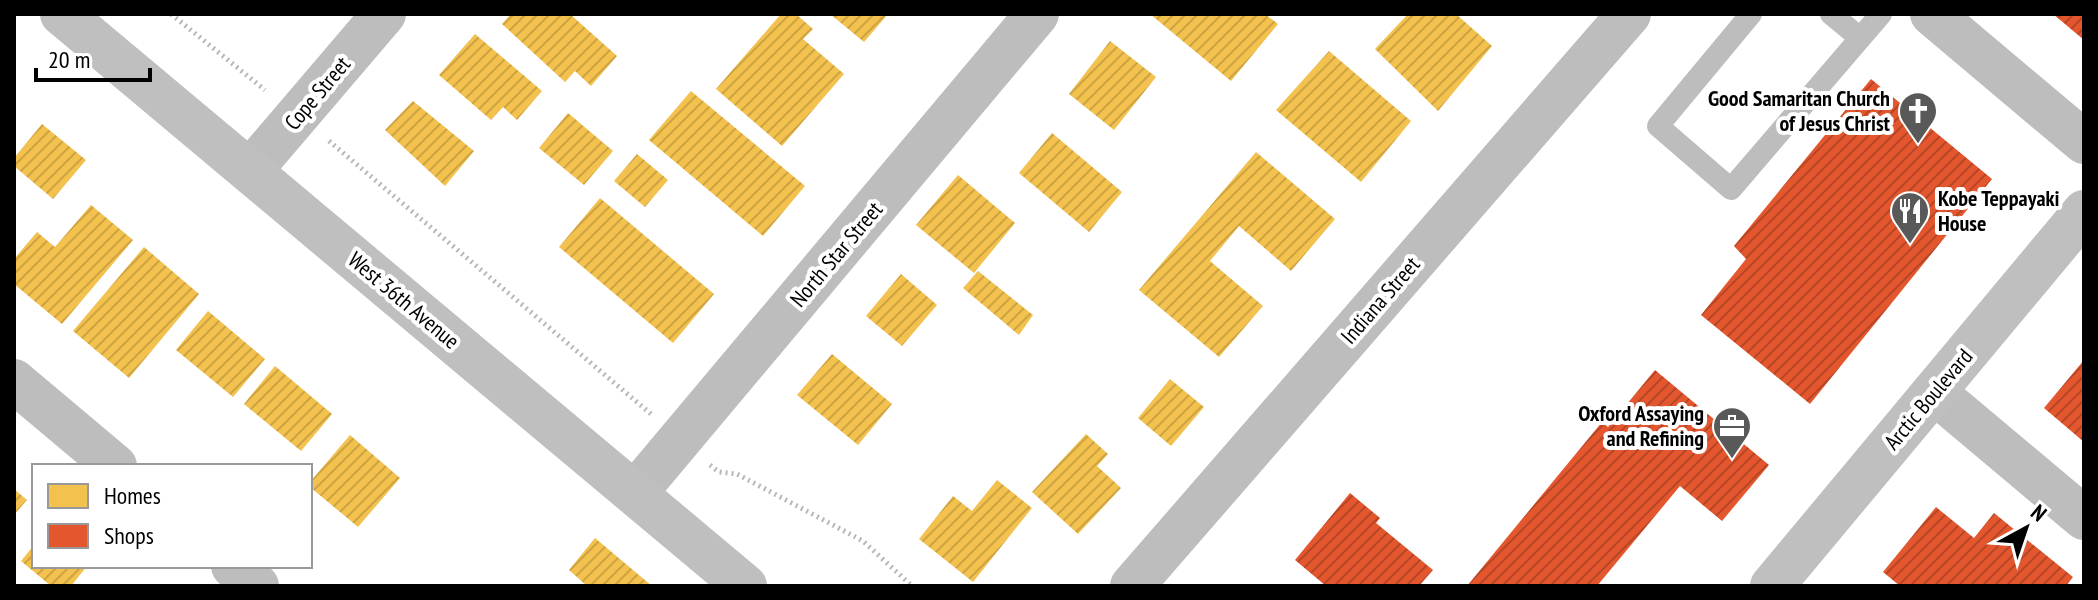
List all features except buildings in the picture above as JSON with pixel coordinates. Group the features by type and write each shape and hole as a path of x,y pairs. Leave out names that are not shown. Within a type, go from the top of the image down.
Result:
{"main road":[{"name":"West 36th Avenue","path":"62,14 635,493 739,584"},
{"name":"Arctic Boulevard","path":"1789,580 1934,392 2082,220"}],"street":[{"name":"Cope Street","path":"250,171 384,14"},
{"name":"North Star Street","path":"635,493 1037,14"},
{"name":"Indiana Street","path":"1132,586 1629,14"},
{"path":"1932,14 2084,142"},
{"path":"14,381 113,464"},
{"path":"1934,392 2084,518"},
{"path":"235,568 257,586"}],"lane":[{"path":"1751,14 1658,126 1731,189 1881,14"},
{"path":"1831,14 1860,38"}],"path":[{"path":"171,14 385,186 719,472 737,474 863,541 912,586"}],"place":[{"name":"Good Samaritan Church of Jesus Christ","path":"1918,145"},
{"name":"Kobe Teppayaki House","path":"1910,245"},
{"name":"Oxford Assaying and Refining","path":"1732,460"}]}
